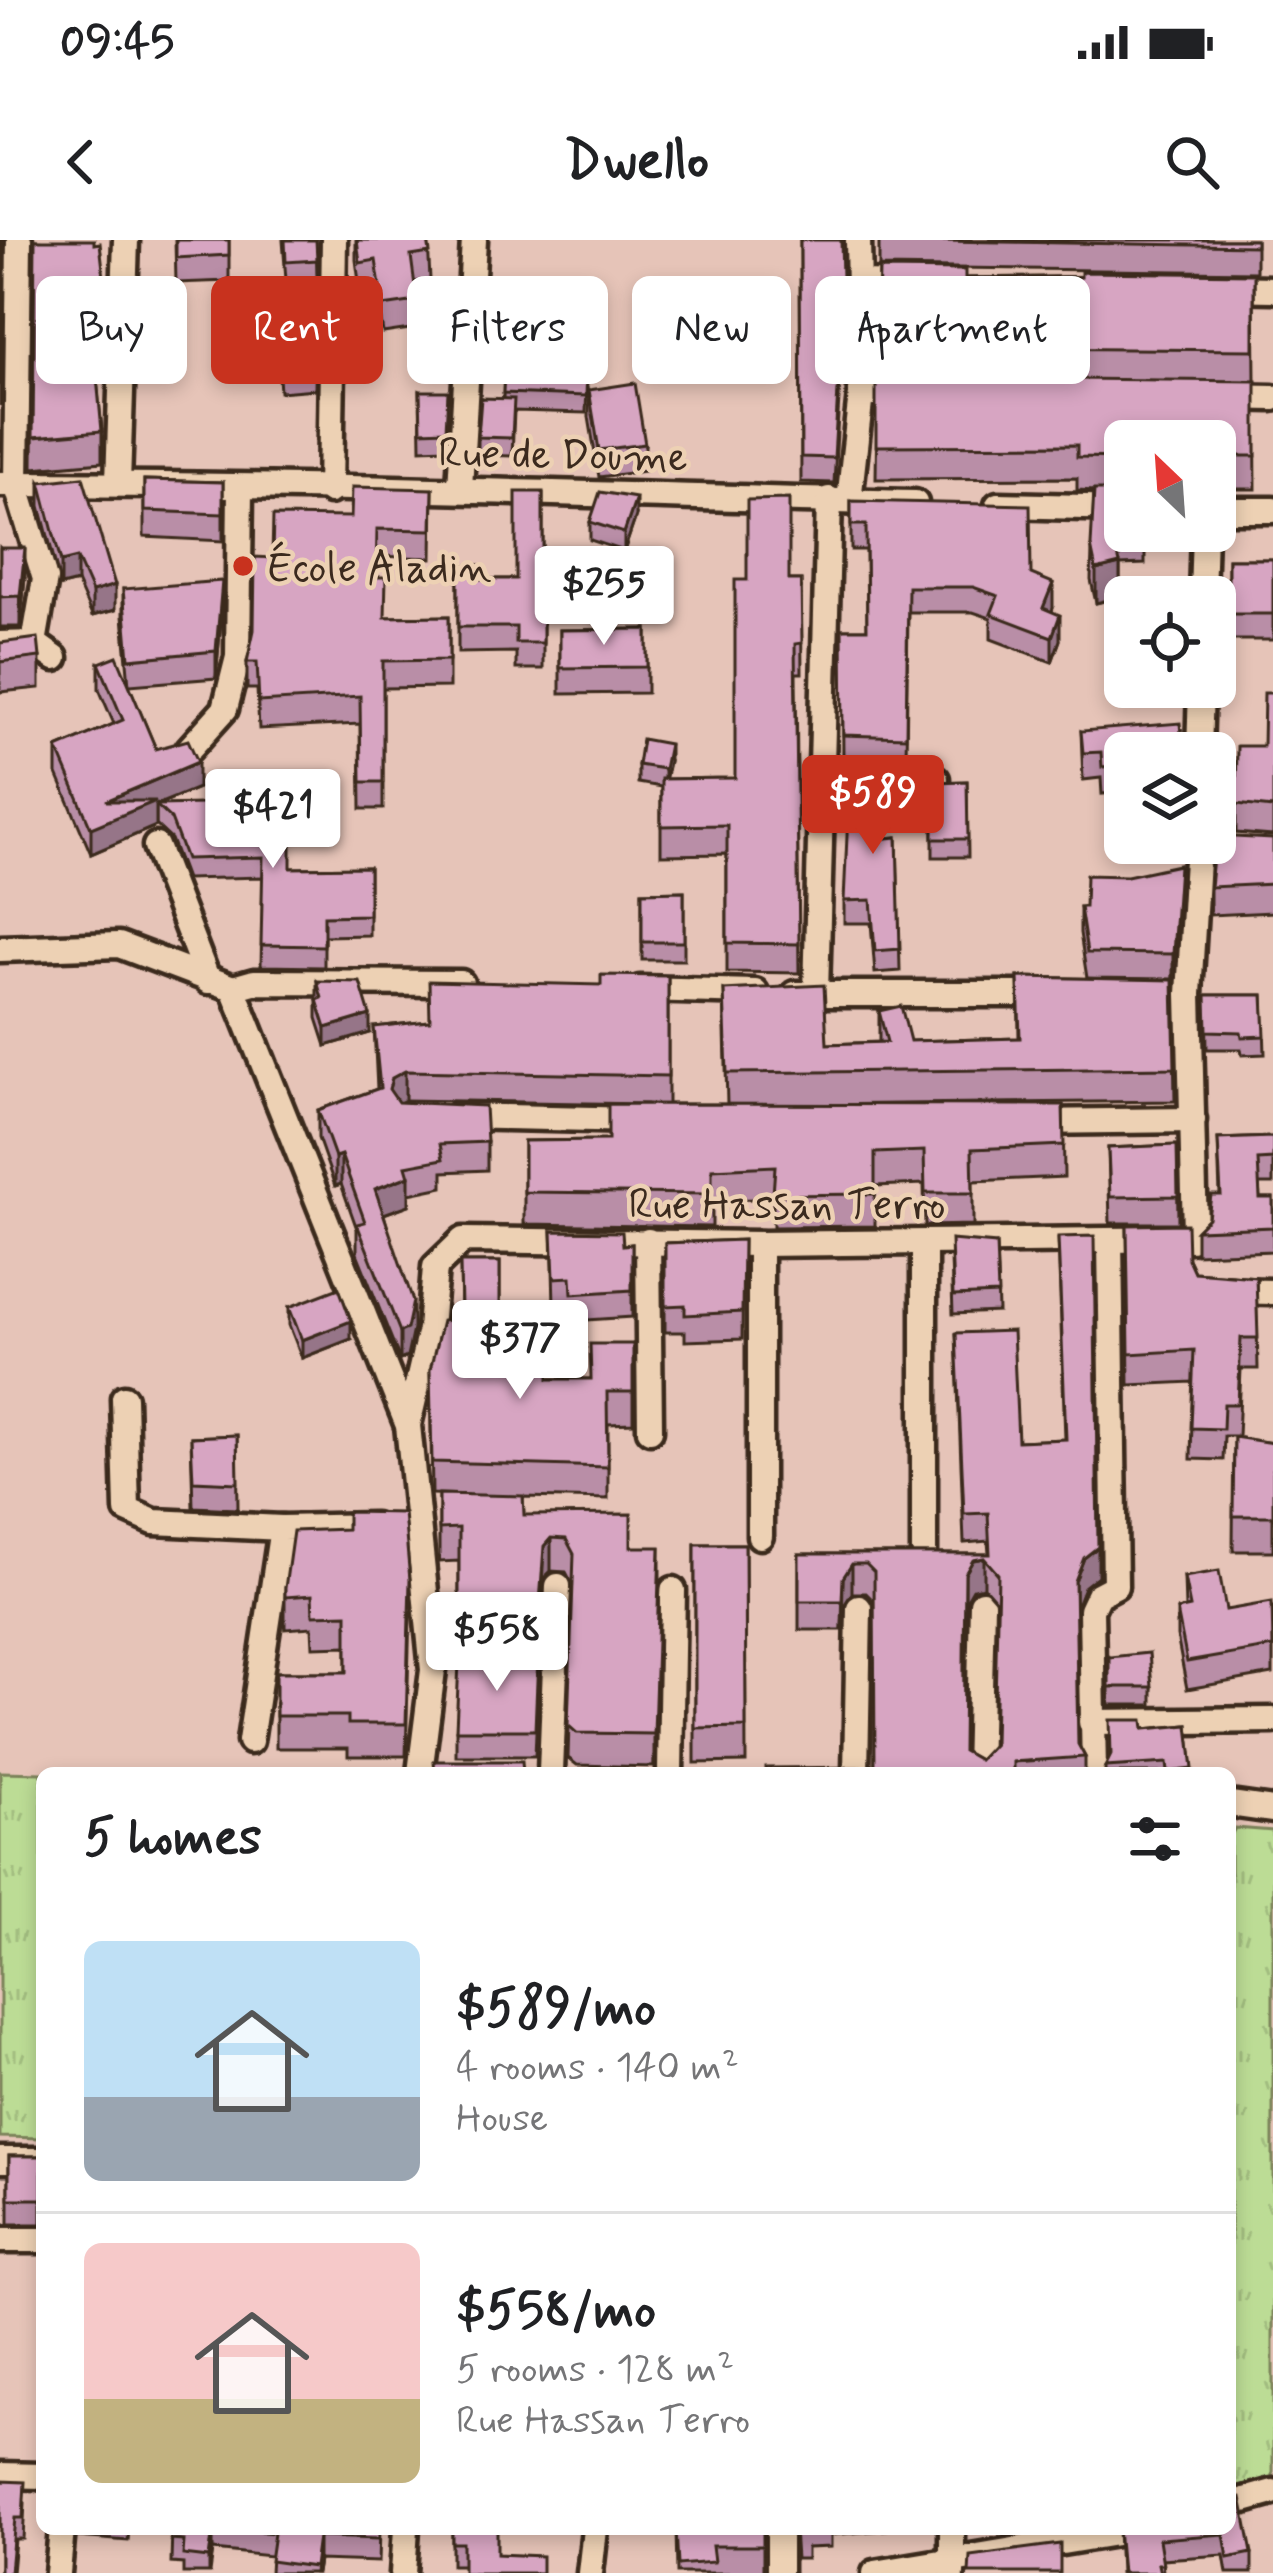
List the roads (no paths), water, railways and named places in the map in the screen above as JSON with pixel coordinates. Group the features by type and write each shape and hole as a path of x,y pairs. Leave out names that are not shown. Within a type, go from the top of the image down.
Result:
{"street":[{"path":"8,484 19,240"},
{"path":"118,483 126,240"},
{"path":"329,491 334,240"},
{"path":"460,488 474,240"},
{"path":"858,240 859,276"},
{"path":"1204,288 1273,289"},
{"path":"816,994 839,500 861,384"},
{"path":"861,394 930,394"},
{"path":"1204,397 1273,398"},
{"path":"0,460 45,579 34,643"},
{"name":"Rue de Doume","path":"8,484 329,491 460,488 1104,508"},
{"path":"189,749 225,709 238,657 240,489"},
{"path":"1236,510 1273,510"},
{"path":"0,644 34,643 56,658"},
{"path":"823,776 936,779"},
{"path":"156,846 208,981"},
{"name":"Rue Hassan Terro","path":"424,1767 443,1670 408,1424 430,1330 435,1268 463,1240 760,1244 1190,1239 1189,994 1202,864"},
{"path":"0,949 119,944 233,988 254,982 490,984"},
{"path":"233,988 408,1424"},
{"path":"607,988 1073,994"},
{"path":"427,1116 659,1120"},
{"path":"1003,1122 1193,1120"},
{"path":"1094,1767 1091,1610 1098,1595 1114,1586 1110,1240"},
{"path":"648,1241 650,1430"},
{"path":"924,1243 924,1564"},
{"path":"760,1244 760,1536"},
{"path":"1204,1290 1273,1292"},
{"path":"124,1398 127,1510 154,1522 282,1528 424,1517"},
{"path":"250,1741 282,1528"},
{"path":"551,1767 545,1666 558,1586"},
{"path":"670,1767 673,1590"},
{"path":"978,1767 982,1603"},
{"path":"856,1767 859,1607"},
{"path":"1091,1722 1273,1720"},
{"path":"1236,1805 1273,1810"},
{"path":"0,2160 36,2160"},
{"path":"0,2240 36,2240"},
{"path":"0,2475 36,2476"},
{"path":"1236,2502 1273,2492"},
{"path":"58,2573 61,2535"},
{"path":"403,2573 406,2535"},
{"path":"590,2573 595,2535"},
{"path":"778,2535 779,2573"},
{"path":"952,2535 952,2568"},
{"path":"875,2573 952,2568 1111,2535"}],"place":[{"name":"École Aladin","path":"243,566"}]}
